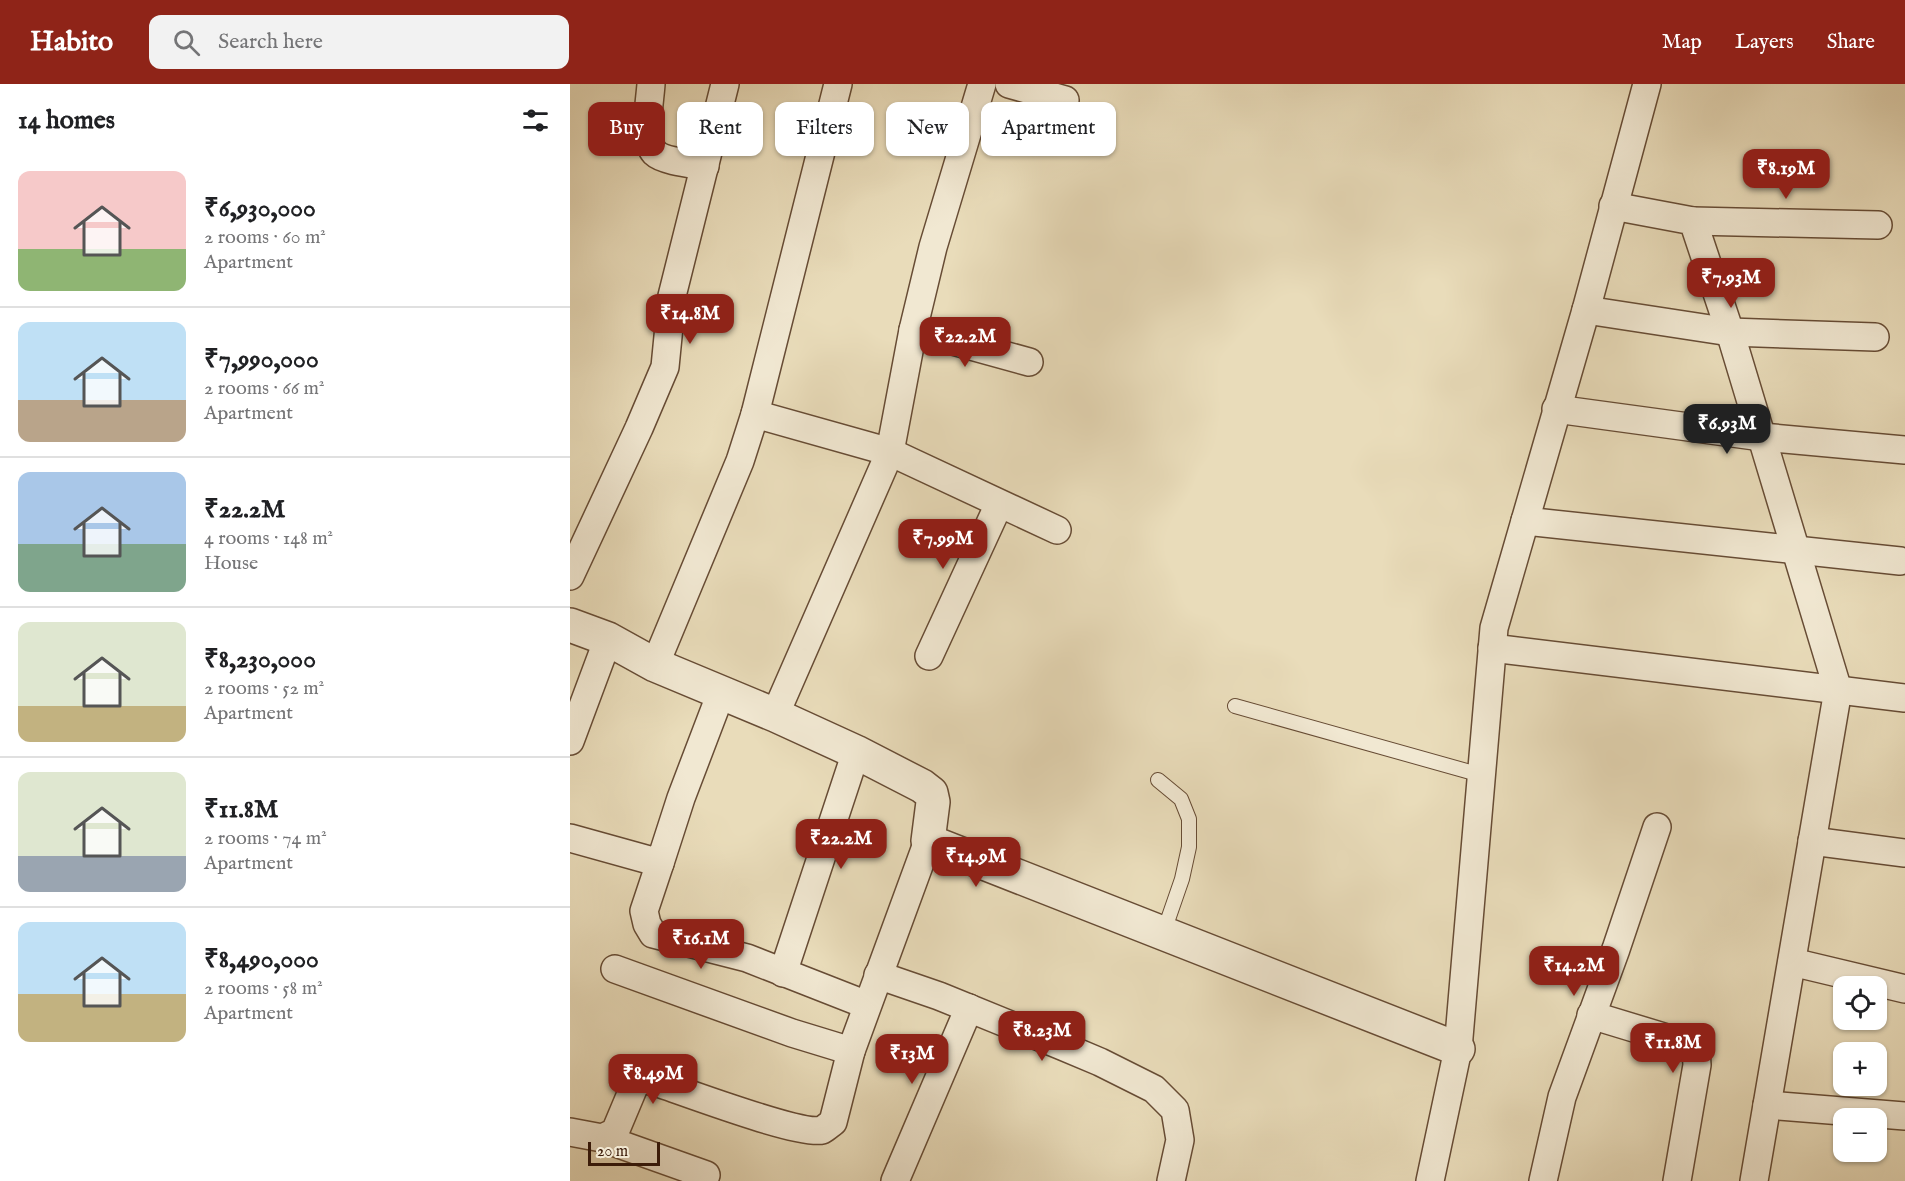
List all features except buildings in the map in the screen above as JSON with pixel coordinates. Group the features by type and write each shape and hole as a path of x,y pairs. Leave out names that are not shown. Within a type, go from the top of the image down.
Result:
{"street":[{"path":"651,84 647,127 651,145 656,154 666,159 705,166"},
{"path":"570,576 665,368 672,296 725,84"},
{"path":"654,665 740,461 755,414 838,84"},
{"path":"775,715 890,452 913,330 936,236 982,84"},
{"path":"1009,84 1065,100"},
{"path":"1430,1181 1458,1049 1494,628 1586,310 1647,84"},
{"path":"1613,207 1693,221 1878,225"},
{"path":"1693,221 1730,332 1838,690 1754,1181"},
{"path":"1586,310 1730,332 1875,337"},
{"path":"913,330 1029,362"},
{"path":"1556,409 1762,437 1905,450"},
{"path":"755,414 890,452 1057,530"},
{"path":"929,656 999,504"},
{"path":"1525,521 1900,561"},
{"path":"570,625 608,639 654,665 775,715 856,752 922,786 931,793 933,802 928,841 851,1051 833,1122 822,1130 807,1130 644,1080 636,1082 615,1132 602,1138"},
{"path":"570,741 608,639"},
{"path":"1492,648 1905,698"},
{"path":"721,693 681,798 644,911 647,924 653,934 747,958 867,1005"},
{"path":"783,973 856,752"},
{"path":"1543,1181 1562,1097 1616,949 1657,827"},
{"path":"570,838 660,863"},
{"path":"928,841 1458,1049"},
{"path":"1812,841 1905,853"},
{"path":"1792,962 1905,989"},
{"path":"615,969 792,1033 851,1051"},
{"path":"878,975 969,1008 1100,1062 1154,1089 1175,1110 1180,1140 1171,1181"},
{"path":"895,1181 969,1008"},
{"path":"1592,1015 1696,1049 1697,1065 1677,1181"},
{"path":"1767,1105 1905,1116"},
{"path":"570,1132 602,1138 706,1175"}],"lane":[{"path":"1235,706 1481,775"},
{"path":"1158,780 1181,799 1189,819 1188,847 1182,879 1163,934"}]}
